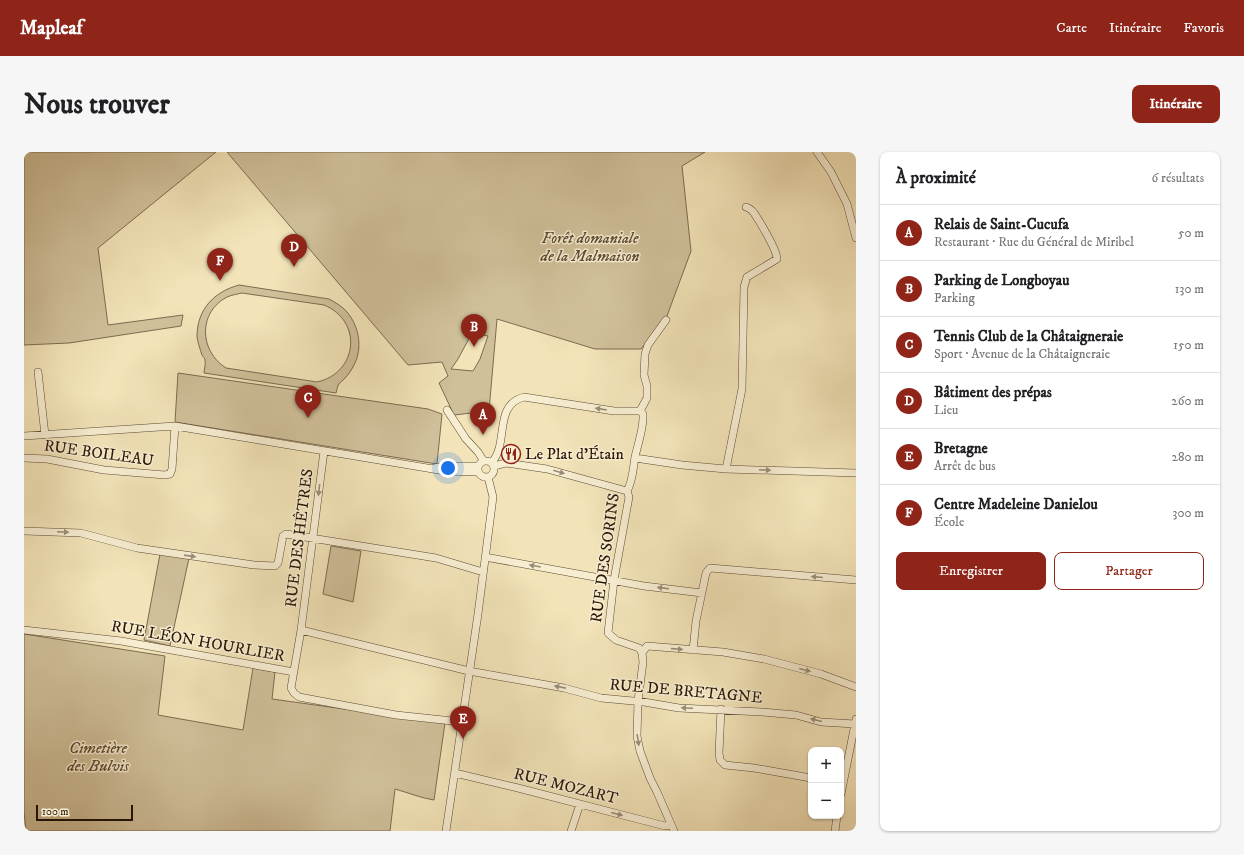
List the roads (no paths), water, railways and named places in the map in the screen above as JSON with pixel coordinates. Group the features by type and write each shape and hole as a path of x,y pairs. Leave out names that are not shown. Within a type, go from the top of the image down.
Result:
{"street":[{"path":"817,152 834,178 847,204 853,218 856,238"},
{"path":"726,469 742,389 744,288 747,277 777,259 777,254 753,211 746,206"},
{"name":"RUE DES SORINS","path":"642,653 639,648 616,640 608,633 614,580 628,497 627,491 630,485 643,421 643,414 640,411 647,398 647,386 644,375 645,354 648,345 666,320"},
{"path":"38,372 45,435"},
{"path":"488,477 494,470 493,464 497,457 505,416 510,405 518,398 524,397 614,411 640,411"},
{"path":"447,410 466,439 483,460"},
{"path":"24,436 175,426 444,471 477,469"},
{"name":"RUE BOILEAU","path":"24,458 47,459 104,470 165,475 170,474 172,469 175,426"},
{"name":"RUE DES HÊTRES","path":"301,630 324,451"},
{"path":"635,458 682,465 726,469 856,473"},
{"path":"483,460 488,460 493,464 506,463 546,469 627,491"},
{"path":"477,469 483,460"},
{"path":"477,469 484,477 488,477"},
{"path":"446,831 493,498 488,477"},
{"path":"24,531 81,533 137,548 254,565 275,566 278,563 283,536 286,534 436,558 483,572"},
{"path":"485,557 644,586 702,593"},
{"path":"693,650 696,621 706,573 710,568 856,580"},
{"name":"RUE LÉON HOURLIER","path":"24,630 121,641 294,672 301,630 469,671"},
{"path":"672,828 650,778 640,751 637,736 638,701 643,662 642,653 647,646 723,652 764,659 821,674 856,687"},
{"name":"RUE DE BRETAGNE","path":"469,671 564,688 601,698 633,702 638,701 679,708 721,709 796,715 821,722 856,722"},
{"path":"294,672 291,688 299,697 396,715 462,722"},
{"path":"721,709 718,753 720,760 725,765 754,768 808,777"},
{"path":"844,774 856,722"},
{"name":"RUE MOZART","path":"455,773 672,828"},
{"path":"571,831 580,804"},
{"path":"835,831 837,819"}],"place":[{"name":"Bâtiment des prépas","path":"294,267"},
{"name":"Centre Madeleine Danielou","path":"220,281"},
{"name":"Parking de Longboyau","path":"474,347"},
{"name":"Tennis Club de la Châtaigneraie","path":"308,418"},
{"name":"Relais de Saint-Cucufa","path":"483,435"},
{"name":"Le Plat d'Étain","path":"511,454"},
{"name":"Bretagne","path":"463,739"}],"park label":[{"name":"Forêt domaniale de la Malmaison","path":"590,247"},
{"name":"Cimetière des Bulvis","path":"98,757"}]}
